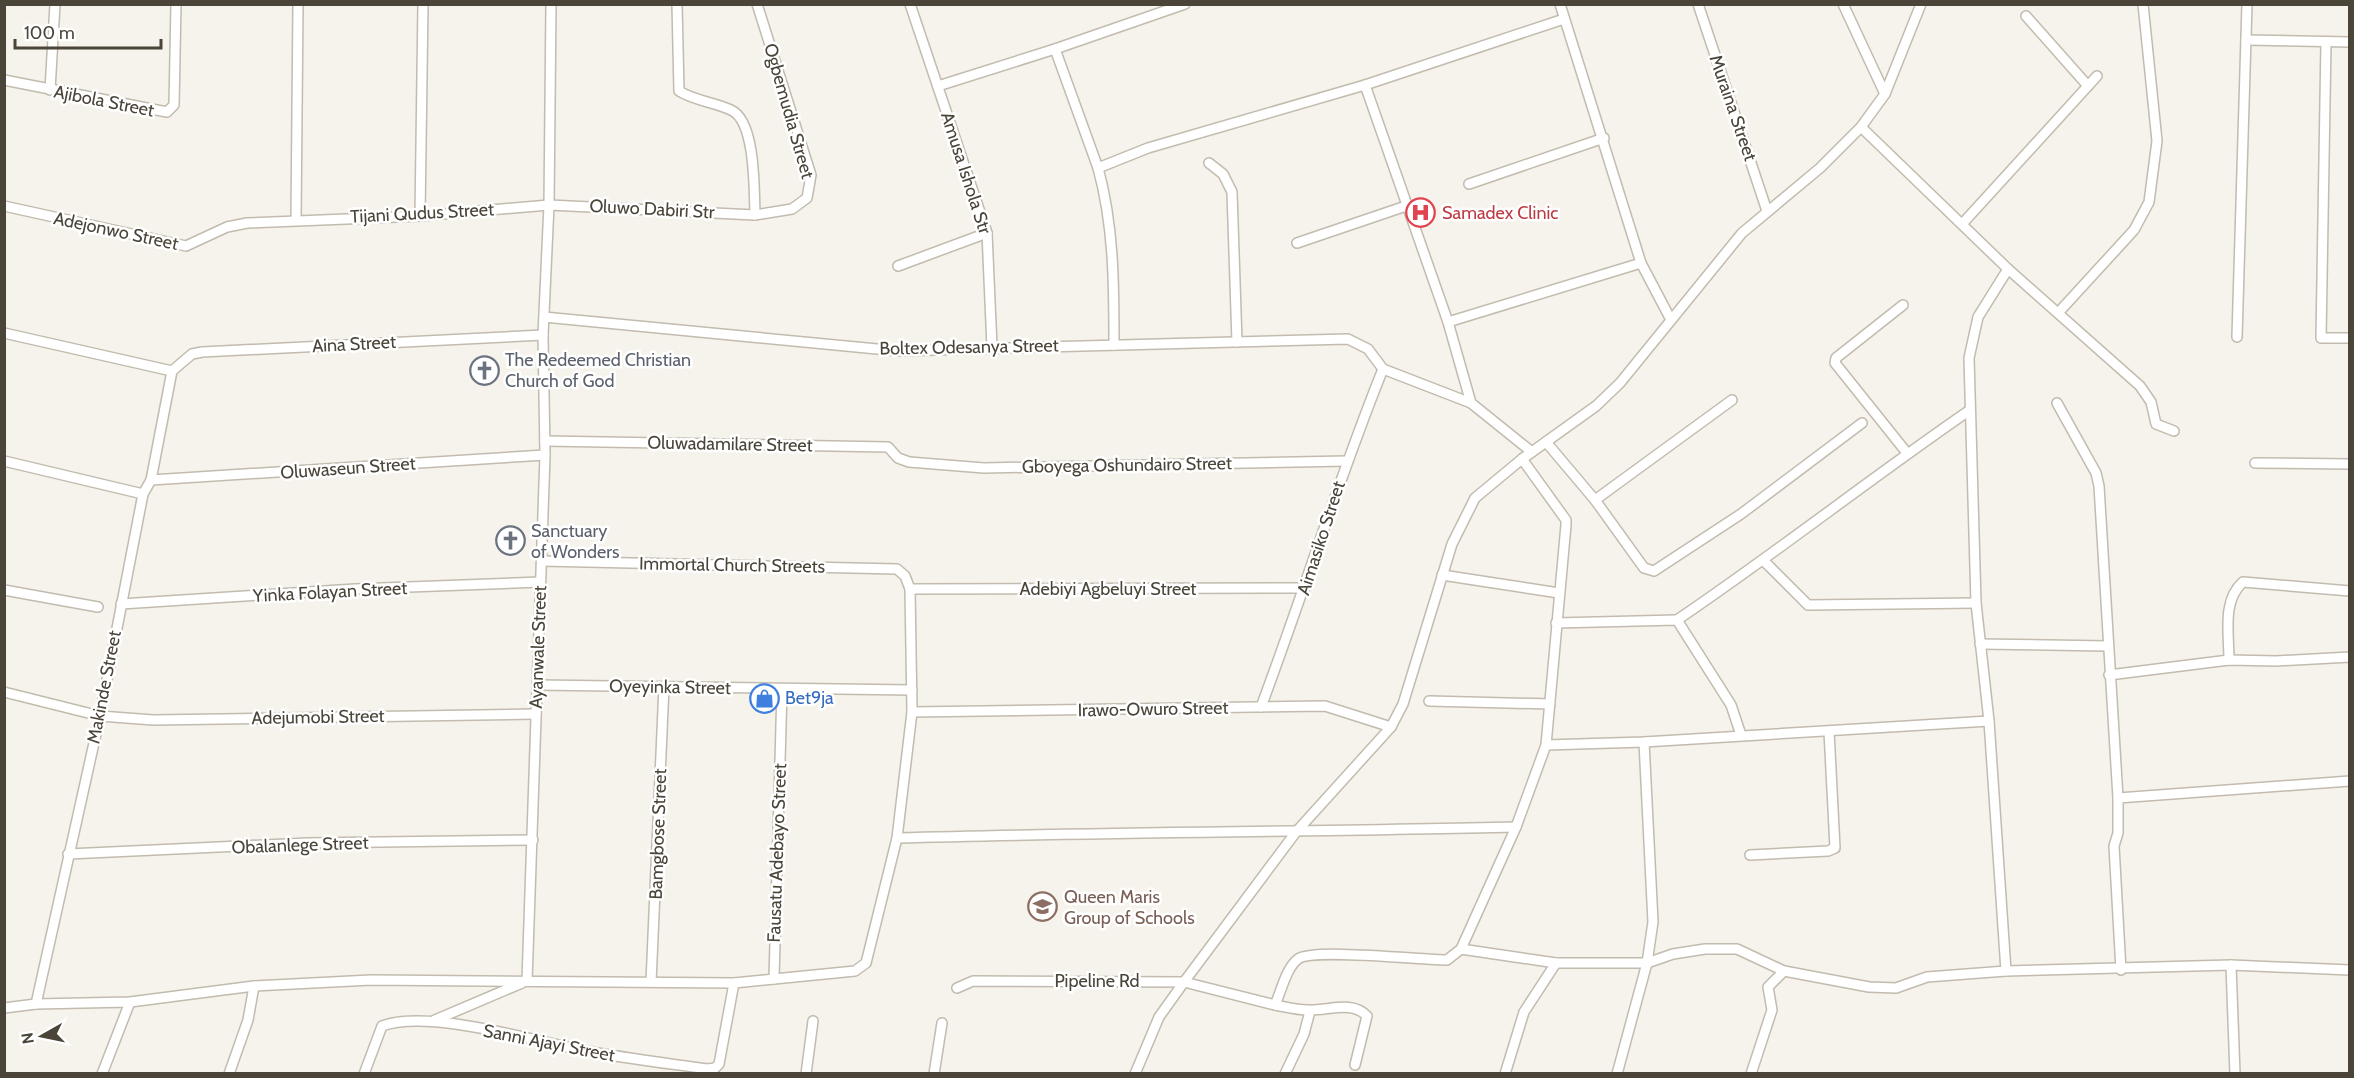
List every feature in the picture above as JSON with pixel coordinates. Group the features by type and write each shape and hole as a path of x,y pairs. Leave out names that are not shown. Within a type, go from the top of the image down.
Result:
{"street":[{"path":"50,90 55,4"},
{"name":"Ajibola Street","path":"4,80 161,113 170,110 174,105 176,4"},
{"path":"296,219 298,4"},
{"path":"420,216 423,4"},
{"name":"Ayanwale Street","path":"527,981 545,455 543,335 549,205 551,4"},
{"path":"677,4 679,91 689,97 733,110 740,117 753,154 755,215"},
{"name":"Ogbemudia Street","path":"755,215 792,208 802,203 810,189 811,175 757,4"},
{"name":"Amusa Ishola Str","path":"910,4 987,233 992,347"},
{"path":"938,86 1185,4"},
{"path":"1560,4 1604,138 1641,263 1671,320"},
{"name":"Muraina Street","path":"1698,4 1767,211"},
{"path":"1843,4 1885,94"},
{"path":"1135,1074 1159,1017 1184,982 1296,832 1391,727 1403,704 1442,575 1462,520 1475,498 1522,459 1596,406 1620,384 1742,232 1820,168 1861,127 1885,94 1921,4"},
{"path":"2058,313 2134,230 2149,202 2157,141 2143,4"},
{"path":"2236,337 2247,4"},
{"path":"2026,16 2088,86"},
{"path":"1098,168 1148,148 1365,85 1564,19"},
{"path":"2246,40 2349,42"},
{"path":"2326,42 2321,338 2349,338"},
{"path":"1055,49 1098,168 1108,206 1114,278 1114,345"},
{"path":"1963,223 2097,76"},
{"path":"1365,85 1448,322 1471,403"},
{"path":"1861,127 1963,223 2008,269 2147,394 2156,424 2174,430"},
{"path":"1470,184 1604,138"},
{"path":"1209,163 1223,174 1232,192 1237,342"},
{"name":"Tijani Qudus Street","path":"296,219 420,216 549,205"},
{"name":"Oluwo Dabiri Str","path":"549,205 755,215"},
{"name":"Adejonwo Street","path":"4,206 186,246 202,241 227,227 296,219"},
{"path":"1297,243 1406,206"},
{"path":"898,266 987,233"},
{"path":"1448,322 1641,263"},
{"path":"2006,971 1989,722 1976,603 1969,358 1971,337 1978,317 2008,269"},
{"path":"1903,305 1836,358 1835,363 1907,453"},
{"name":"Boltex Odesanya Street","path":"544,317 898,351 1348,339 1368,349 1383,369"},
{"path":"4,333 172,371"},
{"name":"Aina Street","path":"172,371 192,354 202,352 543,335"},
{"path":"1383,369 1471,403 1532,452"},
{"name":"Aimasiko Street","path":"1261,707 1305,588 1346,461 1383,369"},
{"name":"Makinde Street","path":"36,1004 100,716 143,494 151,480 172,371"},
{"path":"1595,500 1732,400"},
{"path":"2057,403 2096,473 2099,486 2118,798 2118,833 2114,846 2121,969"},
{"path":"1556,623 1677,620 1764,561 1907,453 1970,410"},
{"path":"1546,442 1595,500 1644,568 1654,571 1741,514 1862,423"},
{"name":"Oluwadamilare Street","path":"545,441 888,447 898,458 909,462"},
{"name":"Oluwaseun Street","path":"151,480 545,455"},
{"path":"1275,1005 1293,964 1305,955 1367,954 1447,960 1461,949 1516,827 1546,745 1566,520 1522,459"},
{"path":"4,461 143,494"},
{"name":"Gboyega Oshundairo Street","path":"909,462 984,468 1346,461"},
{"path":"2255,463 2349,464"},
{"name":"Immortal Church Streets","path":"542,561 897,569 905,576 910,588"},
{"path":"1764,561 1808,605 1976,603"},
{"path":"1442,575 1559,593"},
{"name":"Yinka Folayan Street","path":"121,604 355,589 540,582"},
{"path":"2229,660 2229,600 2234,589 2242,582 2349,591"},
{"path":"4,1008 36,1004 130,1002 254,986 371,980 734,983 855,971 866,963 897,838 912,712 910,588"},
{"name":"Adebiyi Agbeluyi Street","path":"910,588 1305,588"},
{"path":"4,590 98,607"},
{"path":"1677,620 1731,705 1741,735"},
{"path":"1980,644 2107,646"},
{"path":"2109,675 2229,660 2276,661 2349,657"},
{"name":"Oyeyinka Street","path":"537,685 912,690"},
{"name":"Bamgbose Street","path":"651,982 664,686"},
{"name":"Fausatu Adebayo Street","path":"774,979 782,689"},
{"name":"Adejumobi Street","path":"4,692 100,716 153,720 536,714"},
{"path":"1429,701 1550,704"},
{"name":"Irawo-Owuro Street","path":"912,712 1325,706 1391,727"},
{"path":"1546,745 1644,742 1989,722"},
{"path":"1750,855 1828,851 1835,848 1829,730"},
{"path":"1617,1074 1647,963 1653,922 1644,742"},
{"path":"2118,798 2349,781"},
{"path":"897,838 1125,832 1296,832 1516,827"},
{"name":"Obalanlege Street","path":"68,854 306,843 533,840"},
{"path":"1461,949 1556,963 1647,963 1683,952 1737,949 1784,971 1869,987 1896,988 1927,977 2006,971 2231,965 2349,969"},
{"path":"1505,1074 1524,1012 1556,963"},
{"path":"2231,965 2235,1074"},
{"path":"1751,1074 1772,1010 1768,987 1784,971"},
{"path":"434,1020 527,981"},
{"name":"Pipeline Rd","path":"957,988 973,981 1184,982 1275,1005 1310,1011 1337,1007 1356,1009 1367,1016 1355,1065"},
{"name":"Sanni Ajayi Street","path":"364,1074 382,1026 434,1020 583,1050 707,1070 719,1064 734,983"},
{"path":"229,1074 248,1020 254,986"},
{"path":"102,1074 130,1002"},
{"path":"1285,1074 1304,1034 1310,1011"},
{"path":"806,1074 813,1021"},
{"path":"934,1074 942,1023"}],"place":[{"name":"Samadex Clinic","path":"1421,213"},
{"name":"The Redeemed Christian Church of God","path":"484,370"},
{"name":"Sanctuary of Wonders","path":"510,541"},
{"name":"Bet9ja","path":"764,698"},
{"name":"Queen Maris Group of Schools","path":"1043,907"}]}
